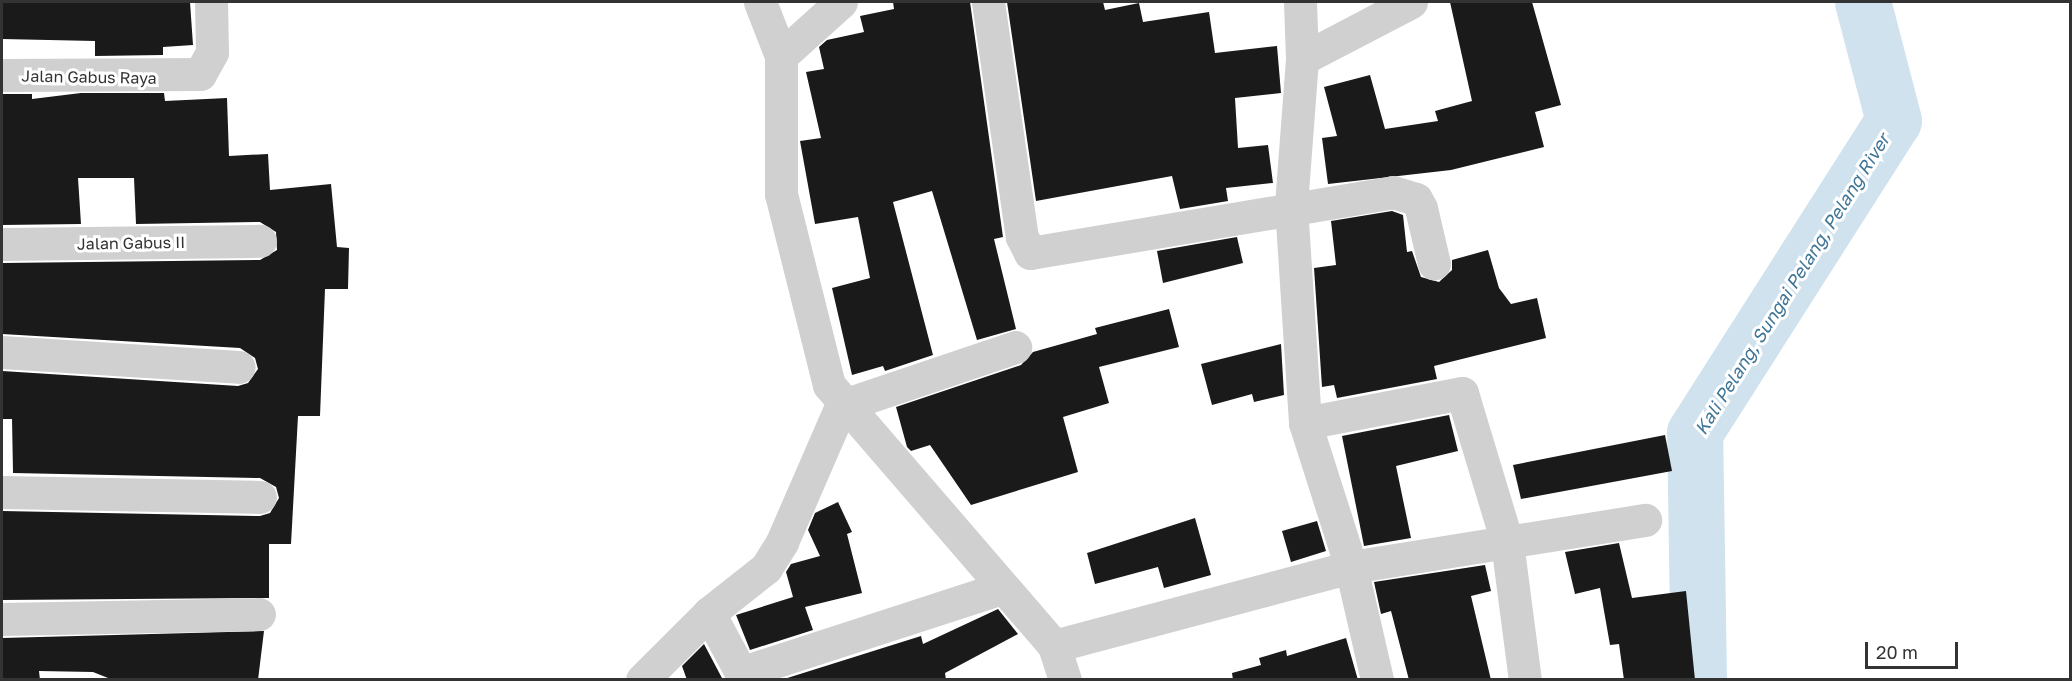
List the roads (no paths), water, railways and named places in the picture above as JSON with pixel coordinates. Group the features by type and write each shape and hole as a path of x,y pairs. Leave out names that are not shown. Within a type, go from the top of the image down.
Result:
{"street":[{"name":"Jalan Gabus Raya","path":"2,75 177,78 200,74 208,62 211,2"},
{"path":"760,2 782,56 782,194 807,310 829,386 841,406 1054,646 1065,680"},
{"path":"782,56 841,2"},
{"path":"988,2 1020,226 1030,253 1291,206 1393,192 1408,195 1426,217 1434,264"},
{"path":"1300,2 1302,59 1291,206 1305,423 1351,567 1377,680"},
{"path":"1302,59 1411,2"},
{"name":"Jalan Gabus II","path":"2,244 260,241"},
{"path":"642,680 709,613 766,568 782,542 841,406 1015,347"},
{"path":"2,352 239,367"},
{"path":"1305,423 1462,393 1507,542 1525,680"},
{"path":"2,492 260,497"},
{"path":"1054,646 1351,567 1645,520"},
{"path":"709,613 744,676 1002,588"},
{"path":"2,619 259,614"}],"waterway":[{"name":"Kali Pelang, Sungai Pelang, Pelang River","path":"1699,680 1695,433 1894,121 1863,2"}]}
